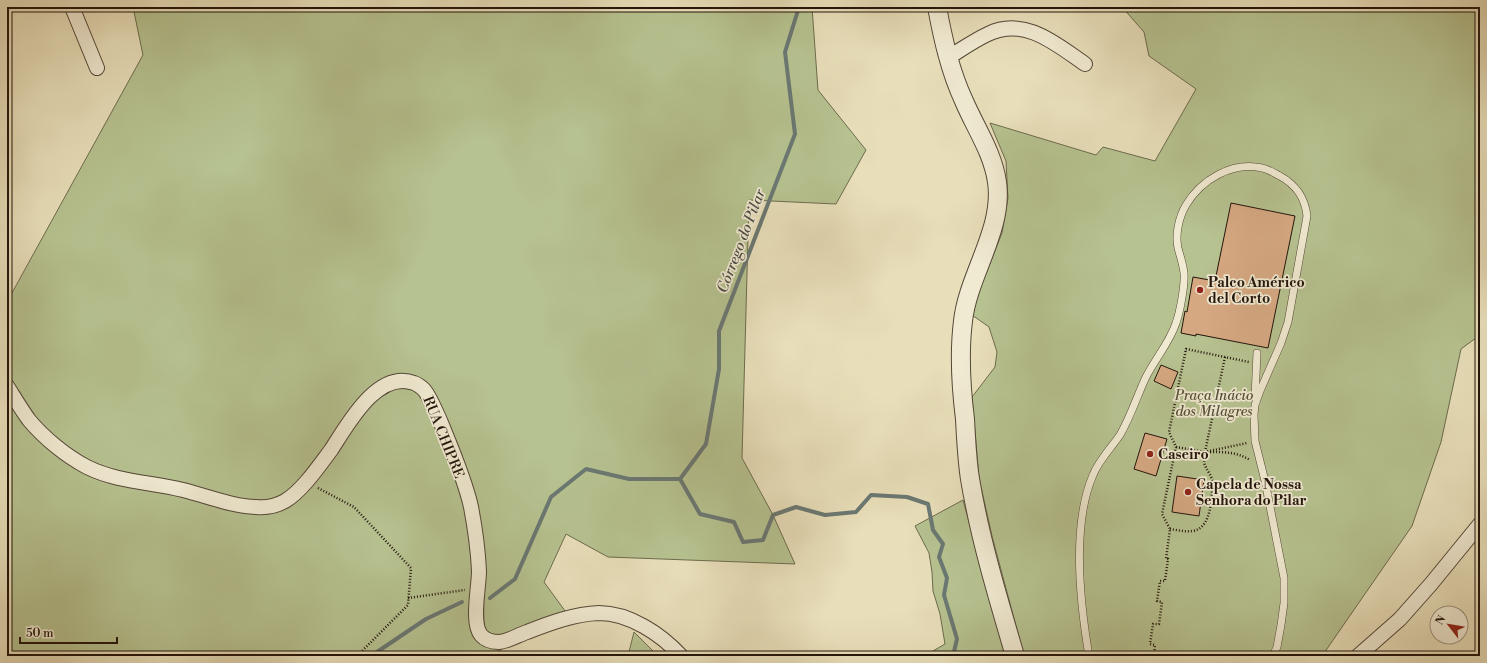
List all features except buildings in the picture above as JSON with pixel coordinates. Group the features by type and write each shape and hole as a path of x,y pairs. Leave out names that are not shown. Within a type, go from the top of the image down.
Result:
{"street":[{"path":"72,7 97,68"},
{"path":"937,7 949,57 963,100 991,159 997,182 996,208 989,240 965,303 962,341 962,396 970,479 984,547 1015,656"},
{"path":"949,57 989,33 1007,28 1026,29 1044,36 1085,64"},
{"name":"RUA CHIPRE","path":"7,386 30,420 49,440 63,452 87,467 125,480 182,490 230,503 254,507 270,507 284,501 298,491 331,449 349,421 362,405 379,389 386,384 397,380 415,383 425,391 435,411 458,468 470,505 479,571 476,610 478,630 482,637 497,642 507,640 549,623 579,615 600,613 619,616 639,624 666,642 680,656"},
{"path":"1358,656 1400,619 1480,524"}],"lane":[{"path":"1089,656 1080,588 1080,528 1089,486 1093,474 1127,422 1146,378 1176,323 1184,282 1183,266 1177,237 1178,227 1186,205 1198,190 1221,172 1242,166 1263,168 1288,181 1296,188 1302,197 1306,206 1307,216 1285,333 1255,405"},
{"path":"1257,353 1254,426 1255,441 1284,578 1284,603 1277,648 1273,656"}],"path":[{"path":"1154,656 1155,645 1150,644 1154,624 1158,624 1162,602 1157,601 1160,581 1165,581 1170,529 1162,514 1176,447 1169,432 1186,349 1256,364"},
{"path":"1170,529 1193,531 1204,526 1207,520 1213,483 1212,477 1204,464 1205,452 1224,357"},
{"path":"1205,452 1255,441"},
{"path":"1176,447 1205,452 1227,452 1242,455 1262,470"},
{"path":"306,481 354,507 411,568 408,605 357,656"},
{"path":"408,598 478,588"}],"green space":[{"path":"133,7 812,7 818,90 866,150 836,204 749,200 742,458 773,515 795,564 608,557 566,534 544,582 568,615 537,624 492,656 7,656 7,302 143,55"},
{"name":"Praça Inácio dos Milagres","path":"1122,7 1480,7 1480,335 1461,349 1441,442 1412,526 1322,656 1024,656 992,536 979,478 972,397 995,367 997,352 989,327 972,315 981,286 1002,233 1008,198 1006,161 990,123 1096,155 1103,147 1155,161 1196,89 1149,56 1144,32"},
{"path":"963,500 1006,656 933,656 933,651 945,644 940,614 933,591 929,553 915,526"},
{"path":"634,632 658,656 628,656"}],"waterway":[{"name":"Córrego do Pilar","path":"680,479 706,444 719,369 719,331 795,134 785,52 799,7"},
{"path":"490,598 515,579 551,497 586,469 629,479 680,479 700,514 734,522 743,542 763,540 773,515 796,507 825,515 856,512 871,495 907,497 928,504 933,530 943,544 939,557 947,578 944,595 957,639 953,656"},
{"path":"371,656 426,619 462,602"}],"place":[{"name":"Palco Américo del Corto","path":"1200,290"},
{"name":"Caseiro","path":"1150,454"},
{"name":"Capela de Nossa Senhora do Pilar","path":"1188,492"}]}
